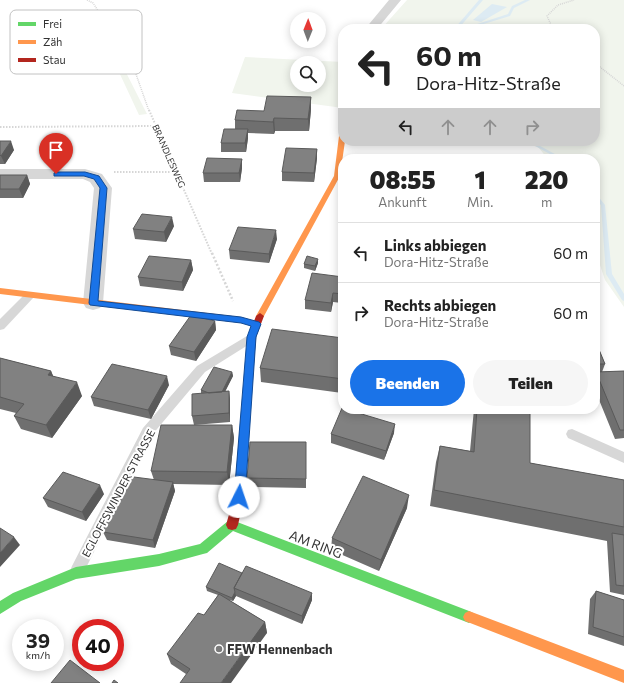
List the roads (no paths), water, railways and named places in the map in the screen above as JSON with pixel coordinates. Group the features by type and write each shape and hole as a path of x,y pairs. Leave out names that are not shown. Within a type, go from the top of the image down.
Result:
{"street":[{"path":"374,24 395,0"},
{"path":"0,608 17,597 76,573 159,560 203,549 232,525 239,497 252,337 256,324 337,176 338,168"},
{"path":"0,174 85,174 96,178 103,188 93,303"},
{"path":"0,291 241,320 256,324"},
{"name":"AM RING","path":"232,525 624,677"}],"lane":[{"path":"0,326 30,295"},
{"name":"EGLOFFSWINDER STRASSE","path":"76,573 147,432 201,369 252,337"},
{"path":"572,434 624,458"}],"waterway":[{"path":"460,24 481,0"},
{"path":"480,24 509,15 513,7 528,0"},
{"path":"537,146 553,154"},
{"path":"600,202 603,205 609,274 624,299"}],"place":[{"name":"FFW Hennenbach","path":"219,649"}]}
